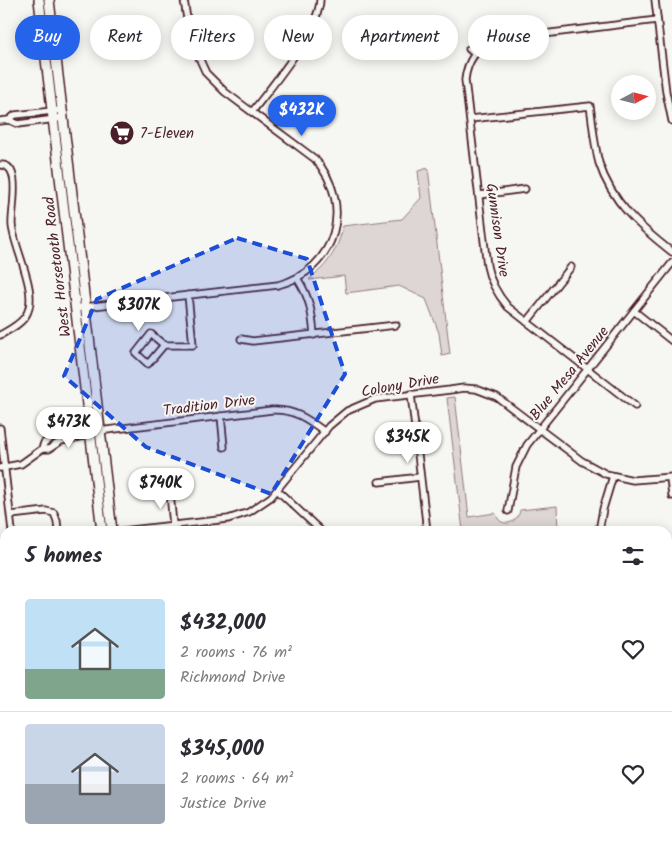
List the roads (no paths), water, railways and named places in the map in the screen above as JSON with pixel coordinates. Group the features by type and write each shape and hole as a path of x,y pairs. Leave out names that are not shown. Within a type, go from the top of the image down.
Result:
{"main road":[{"name":"West Horsetooth Road","path":"39,0 101,526"},
{"name":"West Horsetooth Road","path":"49,0 111,526"}],"street":[{"path":"76,308 278,285 297,278 320,260 331,242 337,214 333,188 324,170 316,159 225,92 206,73 190,38 184,0"},
{"path":"252,112 306,38 316,18 320,0"},
{"path":"655,0 672,121"},
{"path":"549,32 657,20"},
{"name":"Gunnison Drive","path":"471,60 468,65 465,80 487,266 492,284 502,300 527,322 635,406"},
{"path":"470,119 590,106 599,163 613,193 634,220 672,252"},
{"path":"9,120 15,114 63,114"},
{"path":"0,121 9,120 18,124 53,115"},
{"path":"0,165 4,164 9,167 14,174 13,236 28,284 30,304 25,316 18,325 0,335"},
{"path":"480,195 526,189"},
{"name":"Blue Mesa Avenue","path":"508,511 516,467 527,445 672,263"},
{"path":"527,322 571,267"},
{"path":"297,278 309,299 314,335"},
{"path":"164,345 148,364 136,353 151,334 164,345 193,345 188,295"},
{"path":"634,312 672,341"},
{"path":"241,339 252,342 396,325"},
{"name":"Colony Drive","path":"165,526 228,519 243,515 264,503 278,490 336,419 360,404 375,399 464,388 488,392 507,403 582,461 613,476 633,480 671,478"},
{"path":"411,394 426,526"},
{"name":"Tradition Drive","path":"2,468 21,464 42,449 44,443 58,434 83,429 90,432 100,431 272,410 288,411 305,417 325,432"},
{"path":"220,416 224,446"},
{"path":"0,428 2,468 11,526"},
{"path":"601,526 603,509 613,476"},
{"path":"379,482 420,477"},
{"path":"671,478 672,496"},
{"path":"278,490 316,526"},
{"path":"170,493 174,525"},
{"path":"10,515 46,511 54,513 58,526"}],"place":[{"name":"7-Eleven","path":"122,133"}]}
